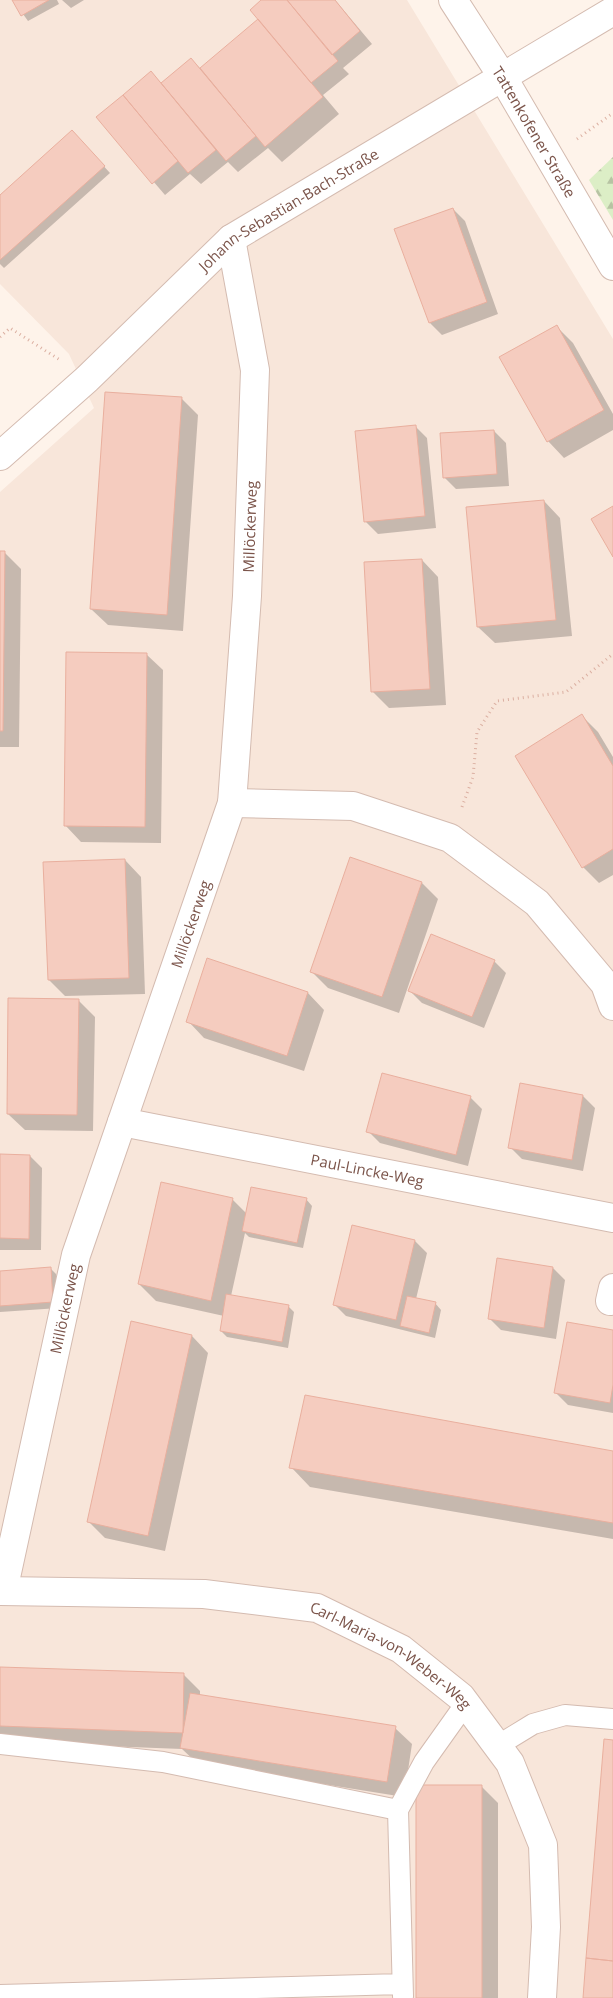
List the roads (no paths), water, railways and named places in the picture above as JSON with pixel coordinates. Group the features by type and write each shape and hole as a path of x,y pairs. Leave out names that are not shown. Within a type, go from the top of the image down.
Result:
{"street":[{"name":"Tattenkofener Straße","path":"452,0 502,76 550,155 613,266"},
{"name":"Johann-Sebastian-Bach-Straße","path":"0,456 87,379 231,239 613,10"},
{"name":"Millöckerweg","path":"1,1591 76,1255 232,803 247,596 255,370 231,239"},
{"path":"232,803 353,806 450,838 537,903 605,984 613,1006"},
{"name":"Paul-Lincke-Weg","path":"122,1122 613,1218"},
{"name":"Carl-Maria-von-Weber-Weg","path":"1,1591 204,1594 317,1608 401,1649 461,1697 510,1763 543,1845 546,1927 542,1998"}],"lane":[{"path":"0,1995 402,1991 398,1810 424,1762 466,1703"},
{"path":"497,1746 533,1724 565,1715 613,1719"},
{"path":"0,1744 163,1762 398,1810"}]}
